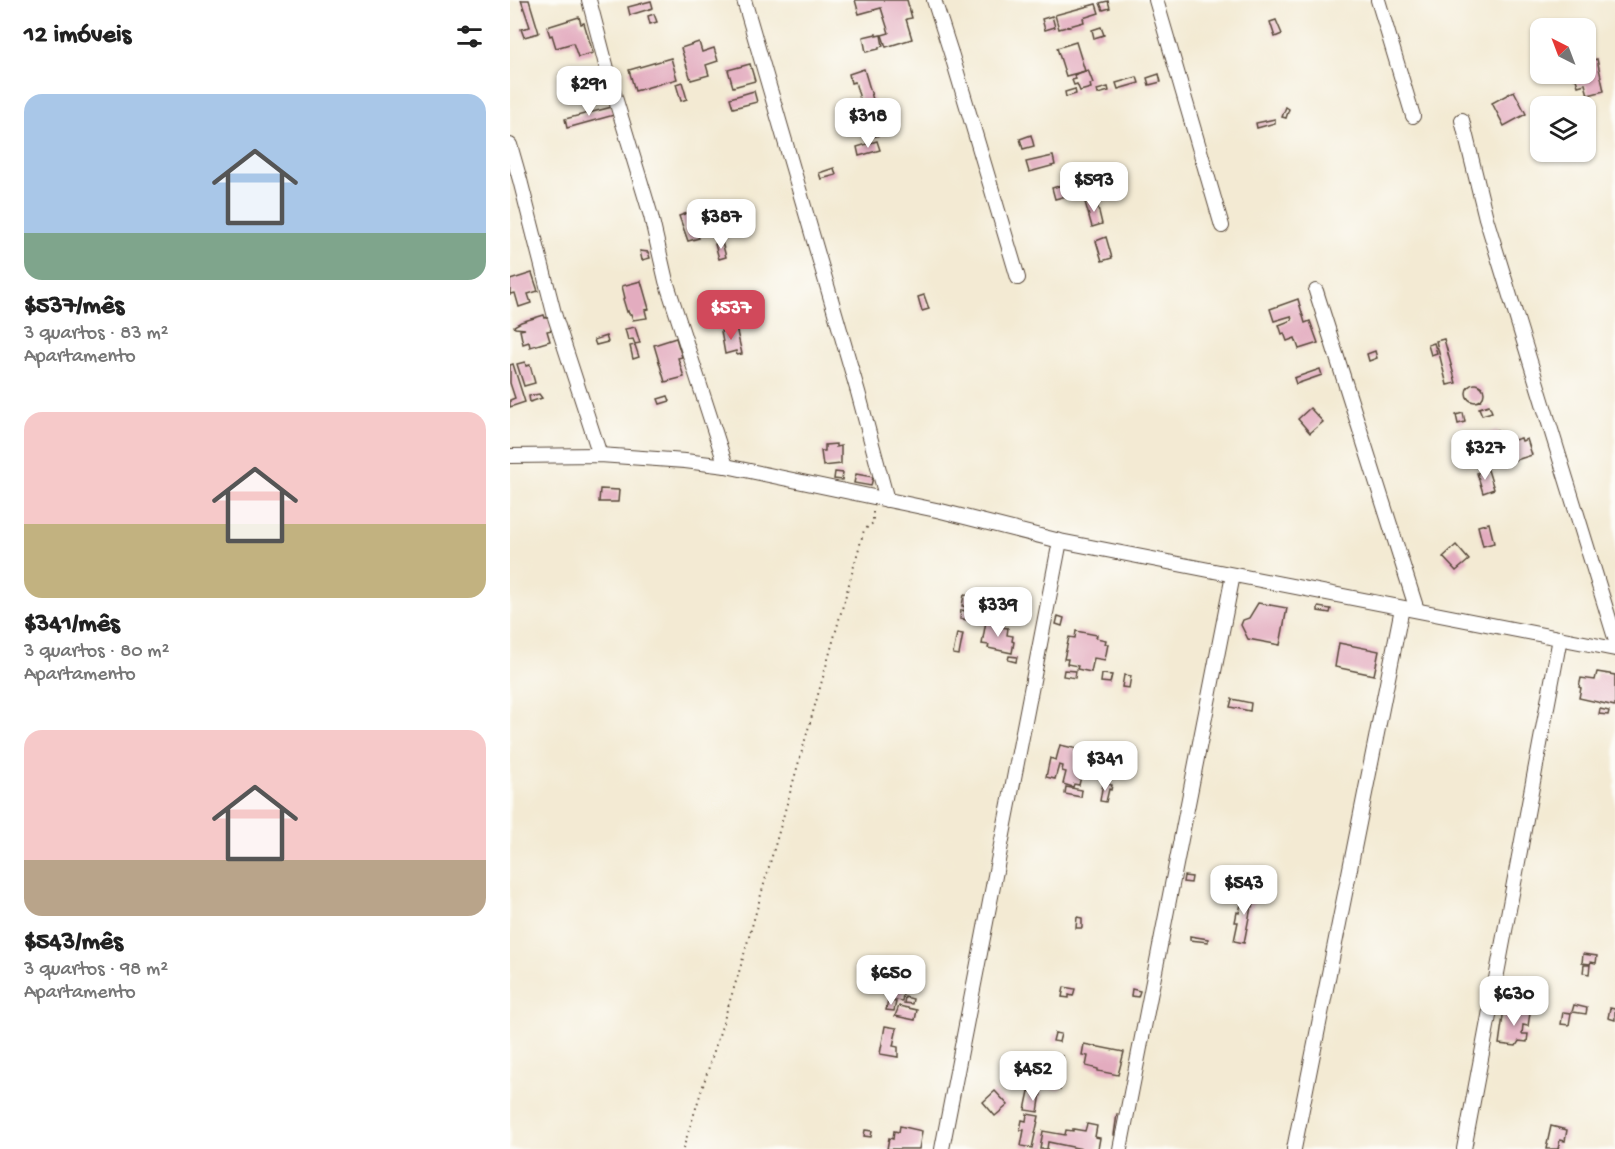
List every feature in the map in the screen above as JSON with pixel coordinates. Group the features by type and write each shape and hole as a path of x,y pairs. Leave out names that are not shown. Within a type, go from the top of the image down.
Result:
{"street":[{"path":"589,0 611,84 651,216 666,281 726,466"},
{"path":"744,0 858,392 880,498"},
{"path":"934,0 1018,278"},
{"path":"1156,0 1222,226"},
{"path":"1378,0 1413,116"},
{"path":"1462,120 1486,218 1615,638"},
{"path":"510,145 555,317 600,455"},
{"path":"1316,291 1417,610"},
{"path":"510,456 600,455 726,466 941,511 1060,541 1615,649"},
{"path":"942,1149 1060,541"},
{"path":"1119,1149 1233,574"},
{"path":"1294,1149 1402,608"},
{"path":"1464,1149 1560,638"}],"path":[{"path":"683,1149 739,972 864,530 873,522 880,498"}],"building":[{"path":"521,0 529,0 539,33 524,37 521,29 530,27"},
{"path":"855,0 907,0 912,18 906,19 912,39 886,47 882,35 889,33 881,8 859,14"},
{"path":"651,1 653,8 630,15 628,7"},
{"path":"1108,1 1110,8 1103,10 1100,3"},
{"path":"1096,4 1099,13 1083,18 1084,22 1059,29 1055,15"},
{"path":"654,14 657,22 650,24 648,16"},
{"path":"1052,16 1055,27 1045,30 1042,19"},
{"path":"579,17 581,24 584,23 593,53 578,57 573,43 556,48 547,27"},
{"path":"1276,20 1282,34 1275,37 1270,22"},
{"path":"1101,27 1104,35 1094,38 1092,30"},
{"path":"876,34 876,36 881,35 883,46 866,52 863,37"},
{"path":"699,42 702,52 714,48 718,61 706,65 709,75 691,80 681,48"},
{"path":"1076,42 1085,71 1066,76 1057,48"},
{"path":"671,58 677,79 635,91 629,70"},
{"path":"1597,59 1604,91 1588,95 1585,84 1596,84"},
{"path":"750,64 755,81 733,87 728,70"},
{"path":"864,69 877,113 865,116 855,82 851,83 849,74"},
{"path":"1088,70 1093,83 1090,84 1091,88 1080,91 1072,80 1076,79 1074,75"},
{"path":"1159,74 1161,82 1149,85 1147,78"},
{"path":"1137,77 1139,83 1118,89 1116,83"},
{"path":"682,82 687,99 681,101 676,84"},
{"path":"1108,87 1109,91 1098,94 1097,90"},
{"path":"1075,89 1076,94 1066,97 1065,92"},
{"path":"754,91 757,102 733,108 730,98"},
{"path":"1514,91 1526,114 1504,126 1492,103"},
{"path":"612,107 614,115 567,128 565,119"},
{"path":"1286,107 1289,109 1286,118 1282,117"},
{"path":"1275,119 1275,123 1257,128 1256,123"},
{"path":"877,124 880,135 872,137 869,126"},
{"path":"1031,135 1034,146 1023,149 1020,139"},
{"path":"877,141 880,150 859,156 857,147"},
{"path":"1053,156 1055,165 1029,172 1026,162"},
{"path":"834,168 836,175 821,179 819,173"},
{"path":"1069,183 1072,191 1065,193 1066,196 1055,199 1052,188"},
{"path":"1096,199 1102,224 1092,227 1085,202"},
{"path":"696,210 703,232 697,234 699,238 688,241 679,216"},
{"path":"1106,237 1112,258 1102,261 1096,241"},
{"path":"722,242 726,257 719,259 715,244"},
{"path":"640,251 648,252 650,258 642,260"},
{"path":"532,273 538,291 528,294 531,303 519,307 515,293 510,294 510,280"},
{"path":"641,281 649,309 645,310 647,318 633,320 631,314 627,312 622,286"},
{"path":"924,295 929,309 922,311 918,297"},
{"path":"1298,299 1305,323 1310,321 1318,343 1299,349 1295,338 1287,341 1279,325 1292,320 1291,316 1274,321 1270,309"},
{"path":"740,305 745,321 730,323 724,310"},
{"path":"544,315 545,318 548,317 552,330 547,331 550,341 530,347 529,342 523,344 520,330 525,329 514,326"},
{"path":"635,327 640,343 635,344 633,339 628,340 625,329"},
{"path":"736,327 742,354 737,355 736,351 725,354 721,331"},
{"path":"606,336 608,342 596,345 594,340"},
{"path":"676,338 682,357 678,358 684,377 665,382 654,345"},
{"path":"1444,339 1456,383 1447,385 1436,341"},
{"path":"1434,343 1437,353 1431,355 1428,345"},
{"path":"635,345 639,357 633,359 630,346"},
{"path":"1375,351 1377,358 1369,361 1367,354"},
{"path":"525,362 526,366 530,365 535,383 524,386 517,364"},
{"path":"513,364 525,402 510,407 510,400 515,398 510,383 510,365"},
{"path":"1320,369 1322,375 1296,384 1294,378"},
{"path":"1471,384 1479,384 1484,389 1482,400 1471,402 1466,397 1466,389"},
{"path":"539,394 542,398 530,402 529,396"},
{"path":"668,396 670,401 660,404 658,399"},
{"path":"1489,405 1492,412 1482,415 1479,408"},
{"path":"1310,408 1323,422 1310,433 1298,419"},
{"path":"1463,413 1465,422 1458,424 1456,415"},
{"path":"1497,430 1501,444 1521,438 1522,441 1527,439 1532,455 1497,466 1487,434"},
{"path":"836,444 836,447 841,446 841,464 823,466 821,451 825,451 825,445"},
{"path":"1488,470 1494,489 1483,493 1477,473"},
{"path":"835,472 843,473 842,480 834,479"},
{"path":"856,474 873,477 871,486 854,483"},
{"path":"600,489 619,490 618,502 599,502"},
{"path":"1489,523 1494,543 1483,546 1478,526"},
{"path":"1456,545 1469,560 1456,571 1443,557"},
{"path":"964,595 996,601 993,615 970,611 968,620 960,619 961,610 966,611 967,607 962,606"},
{"path":"1258,603 1287,608 1280,645 1248,639 1241,625 1243,620 1249,618"},
{"path":"1318,607 1331,609 1330,613 1318,611"},
{"path":"1058,616 1064,618 1062,626 1056,624"},
{"path":"986,621 994,622 994,626 1008,628 1007,635 1013,636 1012,641 1014,642 1012,653 988,648 989,645 982,644"},
{"path":"1076,631 1097,635 1096,638 1106,640 1105,644 1108,644 1105,660 1094,658 1091,672 1077,669 1078,666 1067,664 1068,659 1064,659 1069,637 1075,638"},
{"path":"957,633 963,634 959,655 953,654"},
{"path":"1339,643 1379,651 1374,675 1335,667"},
{"path":"1009,656 1017,657 1016,662 1008,660"},
{"path":"1064,670 1076,671 1075,678 1063,676"},
{"path":"1597,672 1615,675 1615,706 1579,698 1581,678 1595,680"},
{"path":"1102,674 1112,675 1110,683 1101,682"},
{"path":"1124,675 1131,676 1129,688 1122,687"},
{"path":"1232,699 1251,703 1250,711 1230,707"},
{"path":"1600,709 1609,711 1608,715 1599,714"},
{"path":"1060,745 1087,751 1079,785 1074,784 1073,787 1063,784 1066,772 1062,771 1063,766 1059,765 1055,779 1046,777 1050,758 1056,760"},
{"path":"1100,765 1107,766 1105,777 1098,776"},
{"path":"1103,783 1112,785 1106,802 1100,801"},
{"path":"1066,787 1082,790 1081,797 1065,794"},
{"path":"1184,876 1192,877 1191,883 1183,882"},
{"path":"1244,890 1256,893 1244,943 1234,941 1238,922 1235,922"},
{"path":"1077,917 1082,918 1082,928 1076,928"},
{"path":"1190,936 1208,939 1208,942 1190,940"},
{"path":"1583,954 1597,956 1596,963 1582,963"},
{"path":"1584,965 1590,965 1589,974 1583,973"},
{"path":"892,985 904,987 902,1001 889,999"},
{"path":"1064,987 1075,989 1073,996 1062,997"},
{"path":"1132,989 1140,991 1138,997 1131,996"},
{"path":"905,997 913,999 912,1004 904,1003"},
{"path":"888,1000 896,1002 894,1011 886,1010"},
{"path":"1574,1005 1587,1008 1586,1014 1572,1012"},
{"path":"899,1006 917,1010 915,1020 895,1016"},
{"path":"1610,1008 1615,1009 1615,1020 1608,1018"},
{"path":"1504,1009 1530,1013 1528,1026 1523,1025 1522,1034 1528,1034 1527,1042 1519,1041 1516,1046 1499,1044"},
{"path":"1563,1012 1571,1013 1569,1025 1561,1024"},
{"path":"885,1026 897,1028 893,1046 898,1047 898,1057 880,1054"},
{"path":"1055,1033 1061,1034 1059,1042 1053,1041"},
{"path":"1084,1044 1124,1052 1118,1075 1086,1066 1088,1056 1082,1055"},
{"path":"1052,1054 1063,1056 1061,1064 1051,1062"},
{"path":"1050,1063 1060,1064 1058,1074 1063,1075 1060,1090 1045,1088"},
{"path":"995,1091 1008,1105 995,1116 983,1102"},
{"path":"1029,1091 1041,1093 1038,1112 1025,1110"},
{"path":"1027,1114 1039,1116 1032,1148 1021,1146 1024,1130 1020,1130 1022,1120 1026,1121"},
{"path":"1117,1114 1122,1115 1119,1136 1114,1135"},
{"path":"1087,1124 1097,1126 1095,1137 1100,1138 1098,1149 1082,1149 1048,1142 1047,1149 1040,1149 1043,1131 1065,1135 1066,1130 1085,1131"},
{"path":"900,1126 922,1131 919,1149 887,1149 889,1138 893,1139 894,1131 899,1132"},
{"path":"1551,1126 1567,1130 1565,1141 1560,1140 1558,1149 1546,1149"},
{"path":"865,1130 872,1131 871,1137 864,1136"}]}
